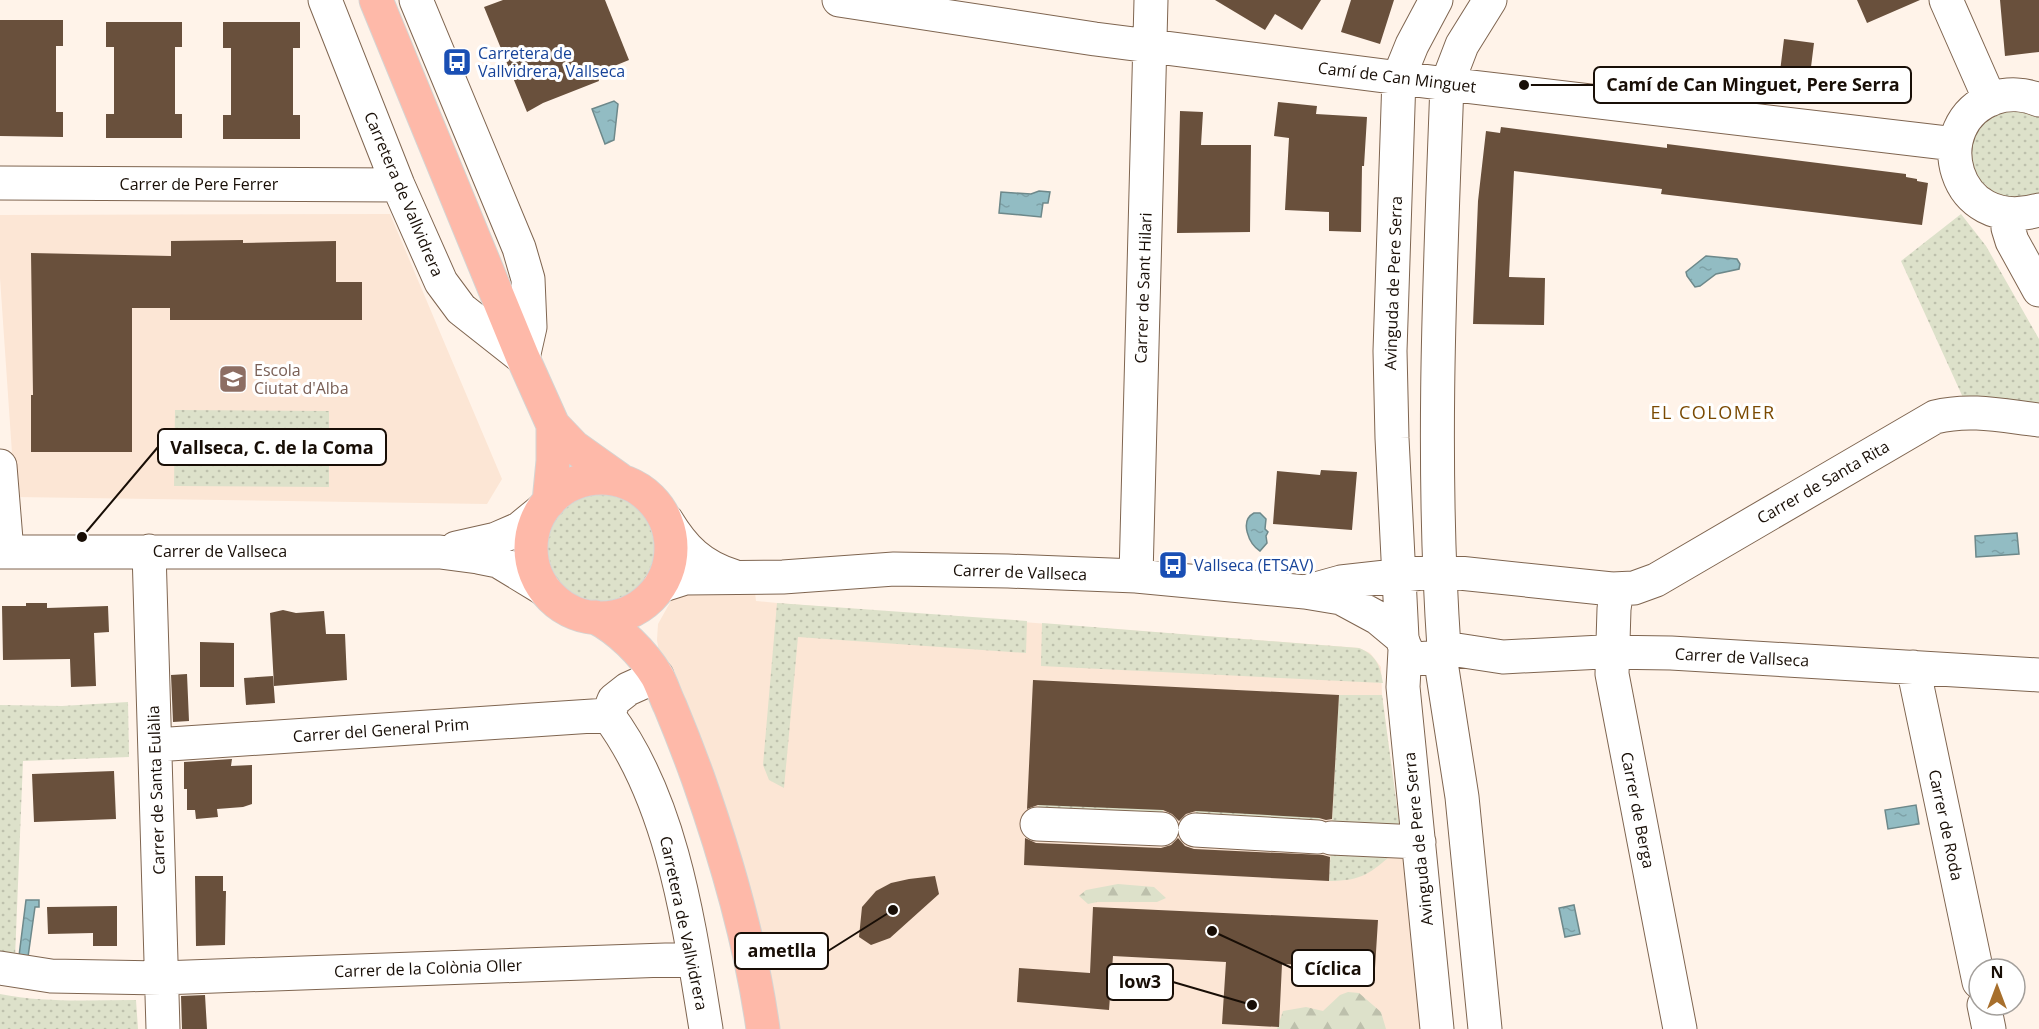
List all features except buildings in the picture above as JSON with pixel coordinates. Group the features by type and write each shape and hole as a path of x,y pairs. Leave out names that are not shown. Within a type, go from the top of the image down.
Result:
{"main road":[{"name":"Carretera de Vallvidrera","path":"376,0 523,358 553,425 574,447 619,479"},
{"name":"Carretera de Vallvidrera","path":"545,506 553,461 553,425"},
{"path":"604,478 619,479 645,492 667,521 672,542 665,579 657,590 626,614 595,617 576,614 553,599 544,589 533,565 532,538 545,506 564,489 576,482 604,478"},
{"path":"657,590 650,622 657,676 687,747 727,862 750,951 763,1029"},
{"path":"595,617 618,632 657,676"}],"street":[{"name":"Carretera de Vallvidrera","path":"325,0 398,185 441,282 462,309 523,358"},
{"path":"416,0 519,248 528,279 530,327 523,358"},
{"name":"Camí de Can Minguet","path":"839,0 1150,46 1399,76 1446,84 1955,144"},
{"name":"Carrer de Sant Hilari","path":"1136,576 1151,0"},
{"name":"Avinguda de Pere Serra","path":"1436,0 1412,45 1399,76 1390,351 1399,587 1404,644 1403,687 1437,1029"},
{"path":"1485,1029 1462,797 1442,652 1437,509 1438,351 1446,84 1462,45 1490,0"},
{"path":"1946,0 1990,100"},
{"path":"2025,212 1992,211 1977,202 1966,191 1956,169 1955,144 1964,121 1972,112 1990,100 2002,96 2023,95 2038,99"},
{"name":"Carrer de Pere Ferrer","path":"0,183 398,185"},
{"path":"2025,212 2008,228 2012,241 2039,290"},
{"name":"Carrer de Santa Rita","path":"1440,572 1617,589 1634,588 1656,580 1935,417 1953,412 1978,412 2039,420"},
{"path":"0,466 4,552"},
{"path":"440,552 496,539 519,529 545,506"},
{"name":"Carrer de Vallseca","path":"667,521 678,539 694,556 715,570 735,576"},
{"name":"Carrer de Santa Eulàlia","path":"149,551 163,1029"},
{"name":"Carrer de Vallseca","path":"4,552 440,552"},
{"path":"440,552 478,556 498,561 544,589"},
{"name":"Carrer de Vallseca","path":"657,590 685,578 783,577 894,569 1136,576 1305,592 1341,598 1378,618 1404,644 1413,657 1422,659 1442,652 1503,657 1612,652 1671,653 2039,675"},
{"name":"Carrer de Vallseca","path":"1305,592 1341,582 1399,587 1440,572"},
{"name":"Carrer de Berga","path":"1617,589 1612,674 1680,1029"},
{"name":"Carrer de Roda","path":"1913,667 1974,957"},
{"path":"608,715 614,700 628,689 657,676"},
{"name":"Carretera de Vallvidrera","path":"608,715 623,735 657,804 680,889 706,1029"},
{"name":"Carrer del General Prim","path":"154,745 608,715"},
{"path":"1028,823 1162,829"},
{"path":"1195,830 1419,842"},
{"name":"Carrer de la Colònia Oller","path":"161,978 694,959"},
{"path":"0,968 51,976 161,978"}],"shaded area":[{"name":"Escola Ciutat d'Alba","path":"390,214 502,479 487,504 15,497 0,278 0,215"},
{"path":"700,591 755,592 756,601 777,603 1359,648 1370,653 1381,667 1382,695 1400,830 1422,1029 776,1029 660,658 657,640 658,624 672,599"}],"green space":[{"path":"1998,110 2039,113 2039,195 2002,200 1970,171 1971,135"},
{"path":"1961,214 1986,246 2039,339 2039,405 1965,402 1901,261"},
{"path":"175,410 329,411 329,487 174,486"},
{"path":"601,495 621,499 638,511 650,528 654,548 650,568 638,585 621,597 601,601 581,597 564,585 552,568 548,548 552,528 564,511 581,499"},
{"path":"777,603 1027,621 1026,653 798,637 784,788 769,780 763,765"},
{"path":"1042,623 1359,648 1370,654 1376,661 1383,683 1041,666"},
{"path":"1339,695 1382,695 1400,830 1332,824"},
{"path":"128,702 129,757 23,761 15,958 0,955 0,705 62,706"},
{"path":"1039,799 1163,806 1163,817 1038,811"},
{"path":"1196,807 1320,813 1319,827 1195,821"},
{"path":"1331,848 1395,852 1365,874 1341,881 1329,881"},
{"path":"1118,884 1154,887 1166,898 1157,902 1088,904 1079,896 1086,890"},
{"path":"1348,992 1359,993 1381,1012 1386,1029 1277,1029 1283,1011 1306,1007 1323,1011 1340,995"},
{"path":"0,994 51,1000 136,1000 138,1029 0,1029"}],"water":[{"path":"614,101 618,104 614,140 605,144 592,109"},
{"path":"1039,191 1050,192 1048,203 1043,203 1041,217 999,213 1001,192 1031,194"},
{"path":"1706,256 1737,259 1740,264 1739,269 1716,274 1695,287 1686,272"},
{"path":"1254,513 1260,513 1266,519 1267,543 1260,551 1249,538 1246,527 1247,521"},
{"path":"2017,533 2019,554 1976,557 1975,536"},
{"path":"1916,805 1919,824 1888,829 1885,810"},
{"path":"26,900 39,900 39,907 35,907 28,957 19,956"},
{"path":"1574,905 1580,934 1565,937 1559,908"}],"place":[{"name":"Carretera de Vallvidrera, Vallseca","path":"457,62"},
{"name":"Camí de Can Minguet, Pere Serra","path":"1524,85"},
{"name":"Escola Ciutat d'Alba","path":"233,379"},
{"name":"Vallseca, C. de la Coma","path":"82,537"},
{"name":"Vallseca (ETSAV)","path":"1173,565"},
{"name":"ametlla","path":"893,910"},
{"name":"Cíclica","path":"1212,931"},
{"name":"low3","path":"1252,1005"}],"district":[{"name":"EL COLOMER","path":"1713,412"}]}
